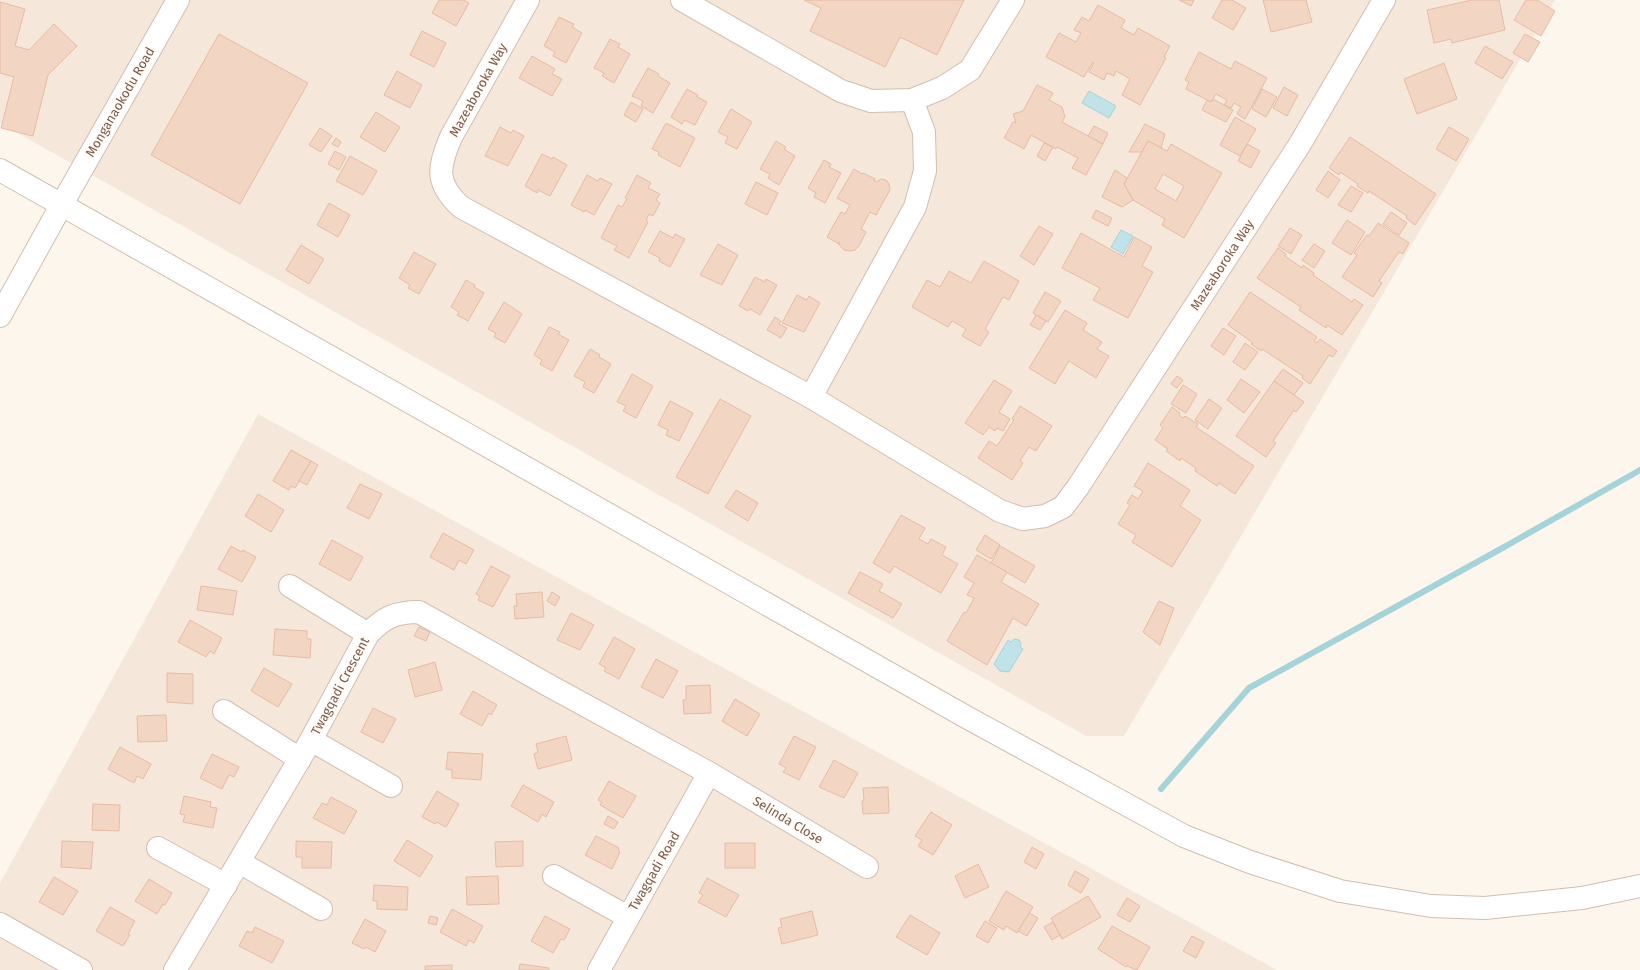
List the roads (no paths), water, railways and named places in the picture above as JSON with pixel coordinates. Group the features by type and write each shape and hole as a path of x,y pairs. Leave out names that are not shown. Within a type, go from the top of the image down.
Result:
{"street":[{"name":"Monganaokodu Road","path":"0,316 178,0"},
{"name":"Mazeaboroka Way","path":"528,0 451,137 441,168 443,184 449,196 462,208 811,397 1000,511 1023,519 1045,516 1063,507 1078,487 1300,144 1384,0"},
{"path":"682,0 841,91 871,101 912,100 942,88 970,70 1013,0"},
{"path":"811,397 915,207 925,171 924,132 912,100"},
{"path":"0,170 968,718 1184,836 1250,862 1340,891 1385,900 1431,906 1486,908 1582,898 1640,886"},
{"path":"290,586 368,634"},
{"name":"Twagqadi Crescent","path":"175,970 311,740 368,634 378,623 392,615 404,612 419,612 548,686 710,773"},
{"path":"224,711 300,759"},
{"path":"311,740 391,786"},
{"name":"Selinda Close","path":"710,773 867,867"},
{"name":"Twagqadi Road","path":"599,970 710,773"},
{"path":"158,848 226,885"},
{"path":"239,862 321,909"},
{"path":"554,876 628,917"},
{"path":"8,928 81,970"}],"water":[{"path":"1089,91 1116,106 1109,118 1082,103"},
{"path":"1121,230 1133,236 1123,254 1111,247"},
{"path":"1014,639 1019,640 1021,644 1020,647 1023,649 1009,672 1000,671 994,664 1008,640 1011,642"}],"waterway":[{"path":"1161,789 1249,688 1640,470"}]}
